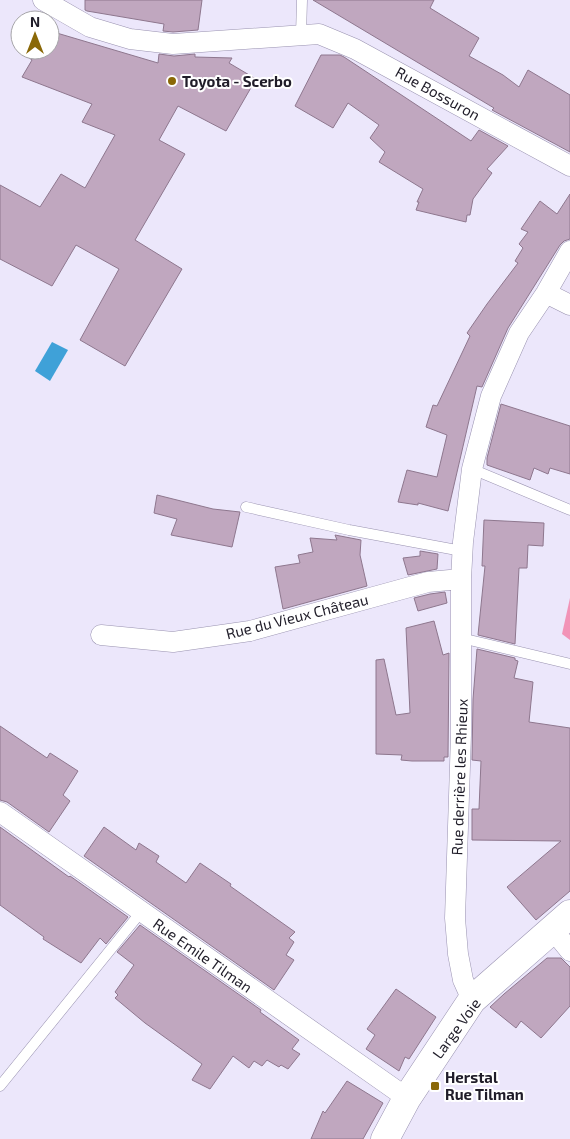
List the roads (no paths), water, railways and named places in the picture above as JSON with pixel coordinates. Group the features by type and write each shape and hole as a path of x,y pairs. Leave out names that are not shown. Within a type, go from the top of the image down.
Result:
{"street":[{"name":"Rue Bossuron","path":"43,0 90,27 130,39 173,44 318,34 355,48 570,166"},
{"name":"Rue derrière les Rhieux","path":"472,1000 463,980 459,962 455,918 462,735 462,551 472,469 491,396 519,334 546,293 570,251"},
{"path":"546,293 570,305"},
{"name":"Rue du Vieux Château","path":"101,636 173,642 250,631 428,582 461,579"},
{"name":"Rue Emile Tilman","path":"0,812 407,1098"},
{"path":"561,922 570,951"},
{"name":"Large Voie","path":"385,1139 407,1098 472,1000 561,922"}],"lane":[{"path":"301,35 302,0"},
{"path":"472,469 570,510"},
{"path":"246,506 349,530 462,551"},
{"path":"461,638 570,664"},
{"path":"0,1086 141,912"}],"water":[{"path":"52,342 68,350 50,381 35,371"}],"place":[{"name":"Toyota - Scerbo","path":"172,81"},
{"name":"Herstal Rue Tilman","path":"435,1086"}]}
